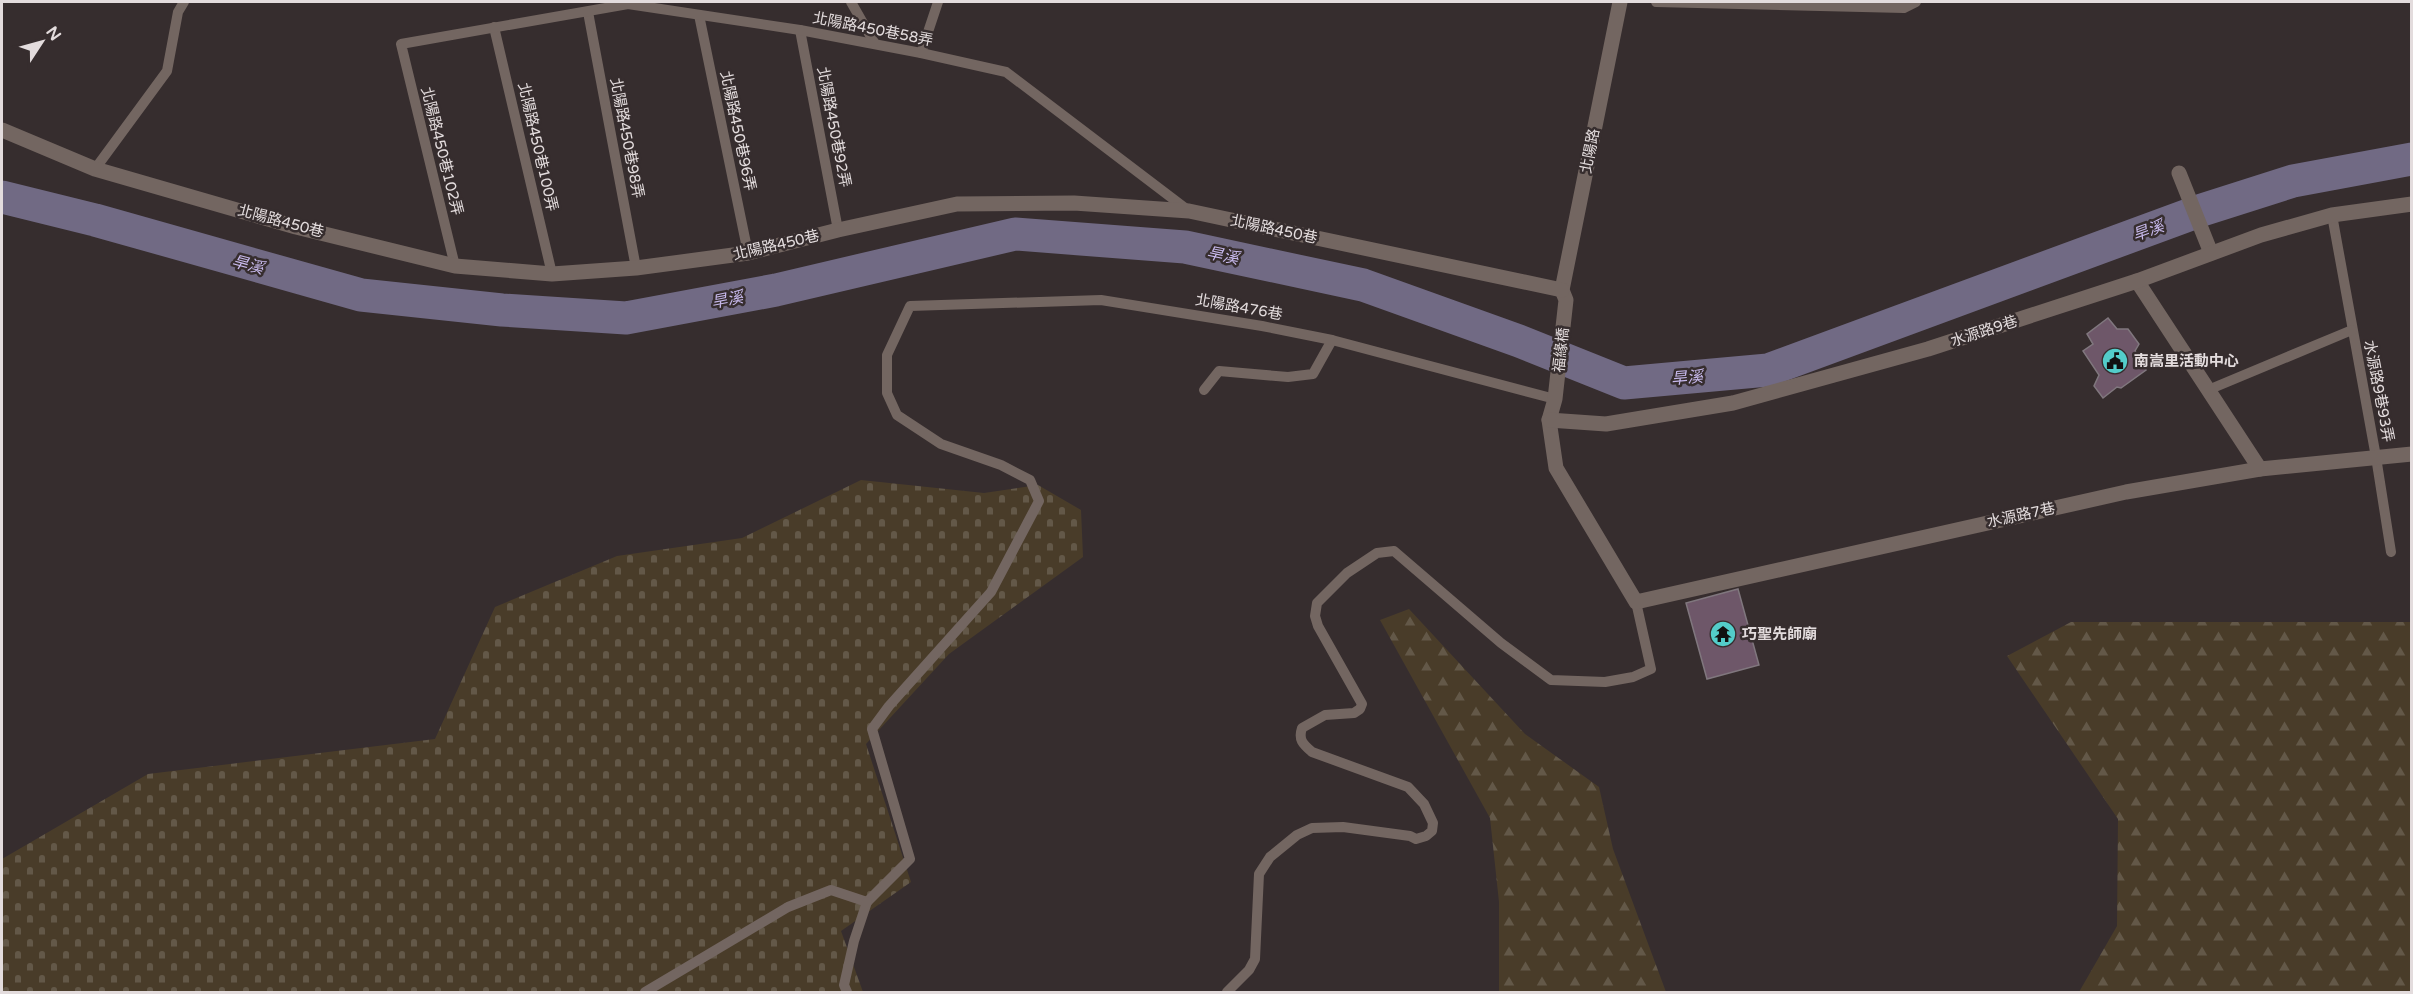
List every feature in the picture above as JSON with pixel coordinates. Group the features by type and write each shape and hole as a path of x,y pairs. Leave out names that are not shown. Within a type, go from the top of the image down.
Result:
{"street":[{"name":"北陽路","path":"1564,295 1620,2"},
{"name":"北陽路450巷","path":"2,130 95,169 296,226 455,266 552,274 636,268 748,254 838,230 957,204 1074,203 1190,211 1564,295"},
{"path":"2179,173 2211,254"},
{"name":"水源路9巷","path":"1549,420 1606,424 1733,403 1928,350 2137,281 2261,235 2332,215 2412,204"},
{"path":"2137,281 2260,469"},
{"name":"福緣橋","path":"1555,399 1564,295"},
{"path":"1555,399 1549,420 1556,468 1636,603"},
{"name":"水源路7巷","path":"1636,603 2126,492 2260,469 2412,454"}],"lane":[{"path":"95,169 166,71 178,12 184,2"},
{"path":"851,2 875,44"},
{"path":"921,53 938,2"},
{"path":"1656,2 1904,8 1916,2"},
{"name":"北陽路450巷58弄","path":"400,44 628,4 800,30 921,53 1006,72 1190,211"},
{"name":"北陽路450巷98弄","path":"588,12 636,268"},
{"name":"北陽路450巷96弄","path":"699,15 748,254"},
{"name":"北陽路450巷100弄","path":"494,27 552,274"},
{"name":"北陽路450巷92弄","path":"800,30 838,230"},
{"name":"北陽路450巷102弄","path":"400,44 455,266"},
{"name":"水源路9巷93弄","path":"2332,215 2391,552"},
{"name":"北陽路476巷","path":"867,903 910,859 872,729 889,706 991,592 1039,501 1030,480 1001,465 941,444 897,414 887,393 887,355 910,306 1101,300 1262,326 1332,340 1555,399"},
{"name":"水源路9巷93弄","path":"2208,390 2352,330"},
{"path":"1204,390 1219,371 1288,377 1313,374 1332,340"},
{"path":"1227,993 1249,970 1255,959 1259,874 1270,857 1297,835 1312,828 1344,827 1416,838 1426,836 1432,831 1431,815 1408,787 1312,752 1302,743 1300,736 1302,728 1325,715 1354,713 1360,709 1362,704 1318,626 1315,616 1317,603 1347,573 1377,553 1394,551 1501,643 1551,680 1605,682 1633,677 1651,669 1636,603"},
{"path":"645,993 788,907 831,890 867,903 854,941 844,985 848,993"}],"green space":[{"path":"861,480 984,493 1038,485 1081,510 1083,557 949,654 866,744 911,882 841,931 863,992 2,992 2,859 148,774 435,739 495,607 617,556 742,538"},
{"path":"1409,609 1525,734 1599,787 1613,849 1666,992 1499,992 1499,902 1490,818 1380,620"},
{"path":"2071,622 2411,622 2411,992 2079,992 2117,926 2118,819 2007,656"}],"building":[{"name":"南嵩里活動中心","path":"2108,318 2117,329 2128,329 2139,344 2135,351 2146,370 2103,398 2094,386 2099,375 2083,351 2093,344 2087,334"},
{"name":"巧聖先師廟","path":"1738,589 1759,665 1707,679 1686,603"}],"waterway":[{"name":"旱溪","path":"2,197 95,220 361,295 502,310 626,318 776,290 1015,234 1185,247 1363,285 1519,341 1624,383 1768,370 2202,210 2293,181 2412,159"}],"place":[{"name":"南嵩里活動中心","path":"2115,361"},
{"name":"巧聖先師廟","path":"1723,634"}]}
